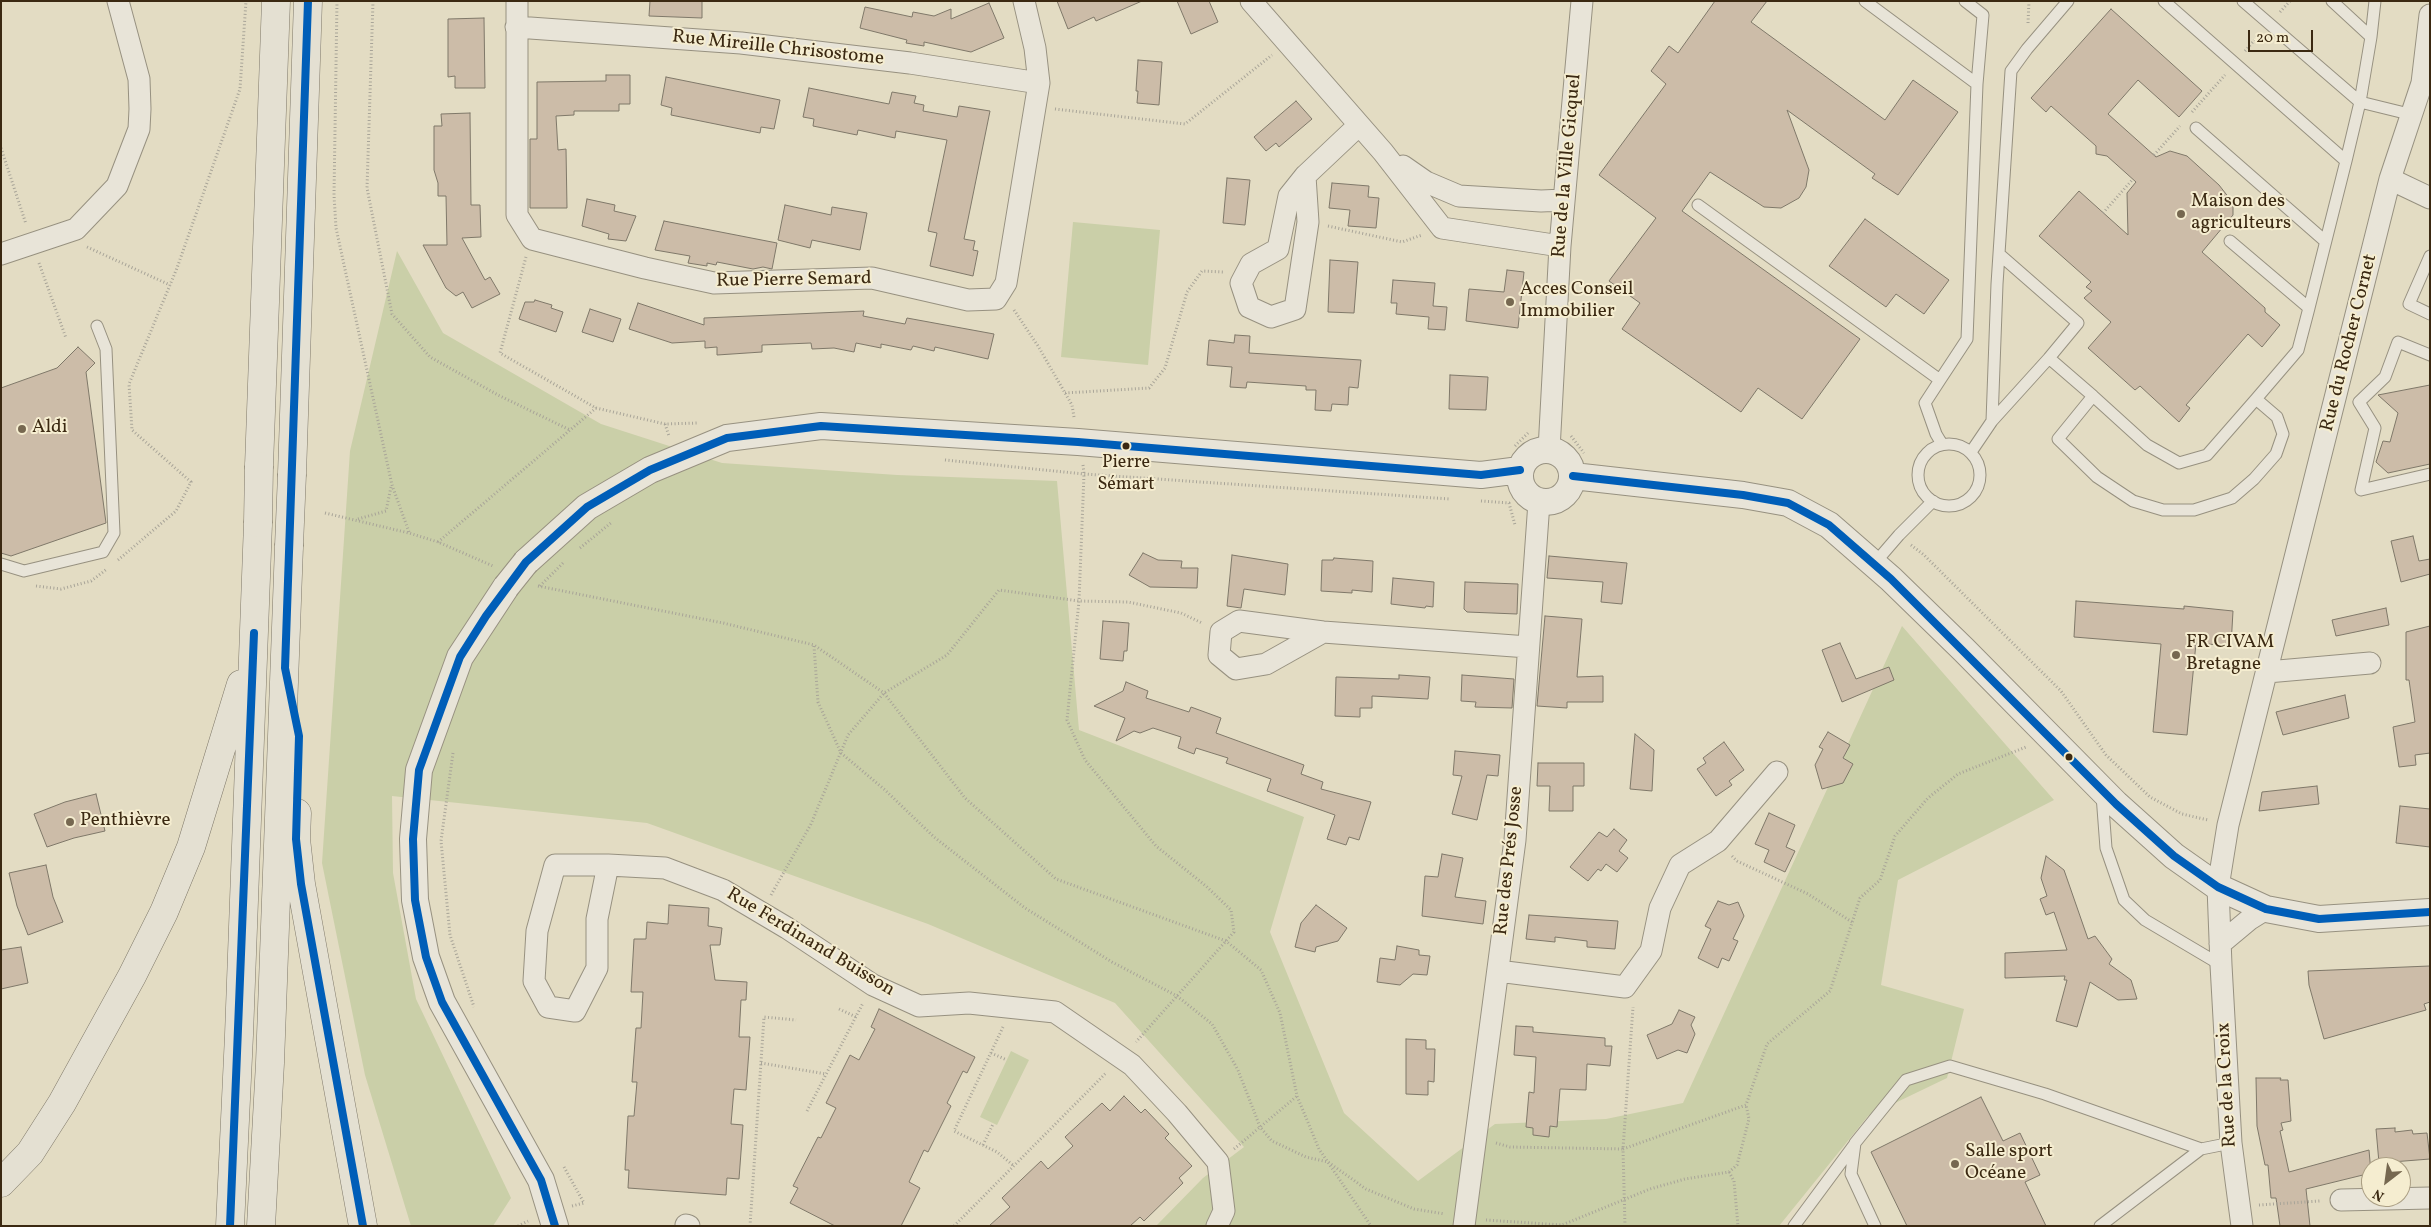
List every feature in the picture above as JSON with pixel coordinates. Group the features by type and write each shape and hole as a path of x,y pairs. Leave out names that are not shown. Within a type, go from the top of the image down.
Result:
{"highway":[{"path":"230,1226 239,1035 276,1"},
{"path":"261,1226 270,1063 308,1"},
{"path":"1,1183 30,1153 62,1103 132,976 164,912 191,847 253,644"},
{"path":"285,668 299,736 296,839 301,884 363,1226"}],"street":[{"path":"1,254 76,229 117,186 140,129 139,79 118,1"},
{"path":"517,1 517,215 532,239"},
{"path":"1001,291 1006,283 1039,83 1035,48 1024,1"},
{"path":"1251,1 1358,126 1383,152 1442,228 1560,246"},
{"name":"Rue de la Ville Gicquel","path":"1549,450 1560,246 1582,1"},
{"name":"Rue du Rocher Cornet","path":"2218,887 2228,825 2390,179 2422,110 2427,71 2430,15"},
{"name":"Rue Mireille Chrisostome","path":"516,27 741,42 910,63 1039,83"},
{"path":"1305,176 1308,222 1295,309 1271,317 1249,307 1241,283 1251,264 1278,249 1290,196 1305,176 1358,126"},
{"path":"1383,152 1426,182 1459,196 1541,201 1564,200"},
{"path":"2390,179 2430,198"},
{"name":"Rue Pierre Semard","path":"532,239 645,268 714,283 872,278 968,300 996,298 1001,291"},
{"path":"554,1219 540,1180 442,1002 426,957 415,900 413,838 420,770 460,657 502,578 529,573 588,507 650,470 727,438 821,426 1078,442 1481,475 1520,470"},
{"path":"1549,450 1557,452 1568,462 1573,476 1572,484 1562,497 1547,503 1539,502 1526,493 1520,478 1520,470 1523,463 1534,453 1549,450"},
{"path":"1573,476 1743,495 1788,503 1829,525 1874,564 1964,650 2102,790 2174,856 2218,887 2266,910 2319,919 2430,912"},
{"name":"Rue des Prés Josse","path":"1463,1223 1515,840 1539,502"},
{"path":"1323,632 1266,664 1236,669 1219,655 1220,632 1238,621 1323,632 1528,646"},
{"path":"2267,672 2370,663"},
{"path":"1498,971 1625,987 1651,951 1660,908 1680,865 1718,841 1777,772"},
{"name":"Rue Ferdinand Buisson","path":"608,865 597,919 597,968 575,1011 548,1007 534,981 537,931 554,865 608,865 665,868 723,890 761,912 873,985 919,1006 969,1003 1054,1012 1123,1057 1177,1113 1218,1162"},
{"name":"Rue de la Croix","path":"2218,887 2231,1142 2242,1226"},
{"path":"2220,944 2250,919 2266,910"},
{"path":"1216,1226 1224,1210 1218,1162"},
{"path":"2341,1200 2430,1198"}],"lane":[{"path":"1865,1 1977,84"},
{"path":"1942,444 1925,403 1967,340 1977,84 1983,15 1964,1"},
{"path":"1992,421 1999,254 2011,71 2068,1"},
{"path":"2164,1 2346,161"},
{"path":"2243,1 2360,102 2422,110"},
{"path":"2332,1 2372,37"},
{"path":"2050,358 2147,445 2179,462 2207,454 2298,350 2360,102 2372,37 2375,1"},
{"path":"2196,128 2326,241"},
{"path":"1698,205 1940,380"},
{"path":"2230,241 2309,308"},
{"path":"1971,452 1992,421 2050,358 2078,323 1999,254"},
{"path":"2430,256 2409,304 2430,314"},
{"path":"1,564 24,570 103,552 114,533 106,349 97,326"},
{"path":"2430,355 2398,342 2385,377 2359,402 2375,428 2361,490 2430,474"},
{"path":"2093,396 2058,440 2097,476 2133,501 2162,510 2194,510 2232,498 2254,479 2276,454 2283,434 2277,417 2256,399"},
{"path":"1942,444 1962,446 1971,452 1980,469 1980,480 1976,492 1968,500 1958,505 1947,506 1933,501 1921,489 1918,477 1919,466 1926,453 1942,444"},
{"path":"1874,564 1898,535 1933,501"},
{"path":"2102,790 2106,848 2124,900 2145,920 2221,965"},
{"path":"1794,1226 1906,1080 1950,1066 2045,1094 2201,1148"},
{"path":"2100,1226 2201,1148 2231,1142"},
{"path":"1856,1143 1851,1174 1875,1226"}],"path":[{"path":"191,482 132,430 129,384 170,285 240,88 246,1"},
{"path":"337,1 334,195 336,228 392,485 410,533"},
{"path":"373,1 368,188 392,314 430,357 498,395 570,430"},
{"path":"2154,155 2290,1"},
{"path":"1035,106 1185,124 1287,44"},
{"path":"2103,213 2133,179"},
{"path":"1308,222 1402,242 1442,228"},
{"path":"532,239 500,353 596,408 665,424"},
{"path":"86,247 170,285"},
{"path":"1065,393 1149,388 1165,368 1186,292 1202,271 1247,272"},
{"path":"954,1226 1123,1057 1234,932 1231,910 1206,886 1156,846 1085,760 1067,720 1079,601 1084,474 1072,405 1038,346 1001,291"},
{"path":"438,542 596,408"},
{"path":"940,459 1084,474 1452,499"},
{"path":"358,520 386,511 392,485"},
{"path":"1472,500 1509,503 1518,537 1536,541"},
{"path":"325,513 410,533 438,542 502,578"},
{"path":"573,554 616,519"},
{"path":"1898,535 1924,555 2061,691 2106,755 2150,797 2182,814 2228,825"},
{"path":"534,592 567,560"},
{"path":"529,573 540,586 723,623 814,645 884,693 965,798 1056,879 1226,941 1262,970 1280,1013 1297,1096 1319,1149 1371,1226"},
{"path":"761,912 810,824 848,735 884,693 947,655 999,590 1079,601 1128,602 1181,613 1220,632"},
{"path":"814,645 818,702 841,753 885,790 934,837 1025,908 1112,962 1177,996 1212,1024 1238,1070 1260,1127 1272,1141 1306,1157 1328,1162 1366,1190 1414,1209 1463,1223 1562,1226 1625,1199 1685,1179 1729,1172 1737,1166 1750,1119 1746,1105 1766,1044 1830,991 1860,898 1880,880 1896,836 1928,798 1958,774 2050,738"},
{"path":"454,751 441,842 450,935 476,1014"},
{"path":"1718,841 1737,861 1808,894 1852,922"},
{"path":"807,1111 873,985"},
{"path":"1625,987 1634,1003 1623,1150 1626,1226"},
{"path":"1012,1008 954,1131 997,1152 1014,1166"},
{"path":"839,1009 856,1017"},
{"path":"750,1226 764,1017 796,1020"},
{"path":"991,1053 1007,1060"},
{"path":"761,1063 826,1074"},
{"path":"1218,1162 1297,1096"},
{"path":"1476,1138 1510,1147 1623,1150 1746,1105"},
{"path":"983,1145 993,1124"},
{"path":"518,1226 554,1219 584,1203 560,1161"},
{"path":"1729,1172 1734,1181 1738,1226"},
{"path":"2254,1206 2341,1200"}],"green space":[{"path":"1073,222 1160,230 1148,365 1061,357"},
{"path":"397,251 443,333 601,424 722,463 897,475 1057,481 1079,730 1304,817 1270,932 1344,1113 1418,1181 1495,1124 1606,1119 1683,1103 1902,626 2054,800 1898,880 1881,985 1964,1009 1947,1078 1868,1116 1779,1226 1156,1226 1203,1178 1244,1147 1115,1003 928,924 647,823 392,796 393,873 416,999 511,1198 493,1226 411,1226 365,1075 322,863 350,451"},
{"path":"1011,1051 1029,1060 997,1125 980,1117"}],"building":[{"path":"650,1 702,1 702,18 649,16"},
{"path":"1057,1 1142,1 1096,21 1094,17 1068,29"},
{"path":"1177,1 1209,1 1218,22 1191,34"},
{"path":"1715,1 1767,1 1751,22 1885,120 1913,80 1958,112 1898,195 1872,178 1875,174 1787,110 1809,170 1806,187 1799,198 1781,208 1764,207 1710,172 1682,211 1860,339 1802,419 1758,388 1741,412 1622,329 1640,303 1609,281 1656,218 1599,175 1666,84 1651,71 1669,46 1678,53"},
{"path":"989,3 1004,38 971,52 924,42 924,46 906,43 907,40 860,28 865,7 912,17 913,12 934,16 951,9 951,19"},
{"name":"Maison des agriculteurs","path":"2111,9 2202,91 2179,117 2138,80 2108,114 2156,157 2170,151 2187,156 2219,185 2233,203 2233,215 2202,252 2265,308 2265,312 2280,325 2262,347 2248,334 2186,405 2190,408 2179,422 2140,386 2135,390 2088,348 2111,322 2084,298 2092,291 2086,287 2091,282 2039,236 2079,191 2128,235 2127,193 2136,182 2107,156 2096,154 2096,146 2051,106 2046,112 2031,98"},
{"path":"484,18 485,88 455,88 455,76 448,77 448,19"},
{"path":"1138,60 1162,62 1159,105 1137,103"},
{"path":"606,75 630,75 630,104 619,104 619,111 574,111 574,115 556,116 558,150 566,149 567,208 530,208 530,139 537,139 537,82 606,81"},
{"path":"666,77 780,100 774,129 761,127 760,133 671,115 672,108 661,105"},
{"path":"809,88 889,104 892,92 916,96 914,103 924,105 923,111 957,117 959,106 990,111 964,239 975,241 973,250 978,251 973,276 930,266 937,233 928,231 947,140 896,131 895,138 858,130 857,135 813,126 814,119 803,117"},
{"path":"1296,101 1312,119 1279,147 1276,143 1266,151 1254,137"},
{"path":"470,113 471,205 480,205 481,237 462,238 485,280 490,277 500,294 472,308 463,292 456,296 446,288 423,245 447,245 446,196 438,196 438,183 434,170 434,126 442,126 441,114"},
{"path":"1227,178 1250,180 1245,225 1223,223"},
{"path":"1332,183 1369,186 1368,197 1379,198 1376,228 1348,226 1350,210 1329,208"},
{"path":"587,199 615,205 614,211 636,216 626,241 608,239 609,234 582,226"},
{"path":"785,205 831,215 832,207 867,213 860,250 812,240 810,248 778,240"},
{"path":"1865,219 1949,280 1924,314 1896,294 1886,307 1829,266"},
{"path":"664,221 777,243 772,269 763,267 753,269 717,262 716,265 707,263 707,266 688,263 690,256 655,250"},
{"path":"1330,260 1358,262 1354,313 1328,312"},
{"path":"1507,270 1524,272 1518,328 1466,321 1469,289 1504,292"},
{"path":"1393,280 1435,283 1433,306 1447,307 1445,330 1428,329 1429,317 1396,314 1397,303 1391,303"},
{"path":"535,300 552,305 551,308 563,312 556,332 519,319 525,302 534,302"},
{"path":"638,303 704,325 704,318 864,311 863,316 905,324 907,318 994,334 988,359 935,347 934,351 913,346 911,350 881,344 881,348 856,343 854,352 834,348 812,349 811,343 762,345 762,352 717,355 717,347 705,348 705,341 672,343 629,329"},
{"path":"590,309 621,319 613,342 582,332"},
{"path":"1235,335 1250,336 1249,353 1361,360 1358,388 1349,387 1348,405 1332,404 1331,411 1315,410 1316,390 1306,390 1306,386 1247,382 1246,388 1230,387 1232,367 1207,365 1209,340 1234,343"},
{"path":"78,347 95,363 86,372 106,523 11,556 1,553 1,388 57,368"},
{"path":"1450,375 1488,377 1486,410 1449,409"},
{"path":"2430,385 2430,464 2388,473 2376,462 2383,441 2390,442 2398,413 2378,395"},
{"path":"2413,536 2419,561 2430,559 2430,574 2401,582 2391,541"},
{"path":"1143,553 1158,560 1182,561 1181,568 1198,568 1197,588 1150,587 1129,575"},
{"path":"1232,555 1288,564 1285,595 1244,589 1241,608 1227,606"},
{"path":"1549,556 1627,563 1622,604 1601,602 1603,582 1547,578"},
{"path":"1334,558 1373,561 1372,592 1352,590 1352,593 1321,591 1322,560 1333,560"},
{"path":"1393,578 1434,582 1433,607 1426,606 1425,608 1391,604"},
{"path":"1465,582 1518,584 1517,614 1467,612 1464,609"},
{"path":"2076,601 2184,609 2184,606 2233,611 2231,646 2196,643 2187,735 2153,732 2161,644 2074,637"},
{"path":"2386,608 2389,625 2336,636 2332,620"},
{"path":"1545,616 1582,619 1577,677 1603,676 1603,702 1567,702 1567,708 1537,706"},
{"path":"1103,621 1129,623 1127,651 1124,651 1123,661 1100,659"},
{"path":"2430,626 2430,753 2415,755 2416,765 2399,767 2393,727 2415,722 2409,680 2406,680 2406,632"},
{"path":"1840,643 1856,679 1889,667 1894,680 1842,702 1822,650"},
{"path":"1399,675 1430,677 1428,699 1372,696 1372,708 1360,708 1360,717 1335,716 1336,677 1399,679"},
{"path":"1462,675 1514,679 1512,708 1475,707 1476,702 1461,701"},
{"path":"1126,682 1148,691 1146,698 1189,712 1191,707 1221,718 1216,733 1304,765 1301,774 1323,782 1321,789 1371,802 1359,840 1349,837 1346,845 1327,839 1335,815 1267,791 1271,779 1226,763 1228,758 1196,748 1194,754 1178,748 1181,737 1153,728 1140,733 1134,731 1116,741 1125,718 1094,706 1123,691"},
{"path":"2345,695 2349,718 2283,735 2276,712"},
{"path":"1828,732 1850,745 1843,758 1853,764 1843,783 1822,789 1815,765 1823,749 1819,747"},
{"path":"1635,734 1654,750 1652,791 1630,789"},
{"path":"1724,742 1744,770 1729,781 1732,785 1716,796 1697,769 1706,763 1703,758"},
{"path":"1455,751 1500,755 1498,776 1487,775 1477,820 1452,814 1462,776 1453,775"},
{"path":"1538,763 1584,763 1584,786 1573,786 1573,811 1549,811 1550,786 1537,786"},
{"path":"2317,786 2319,804 2259,811 2262,792"},
{"name":"Penthièvre","path":"96,794 105,831 47,847 34,814 65,802"},
{"path":"2400,806 2430,809 2430,847 2396,843"},
{"path":"1769,813 1795,825 1786,847 1795,851 1785,872 1764,862 1769,850 1755,844"},
{"path":"1614,829 1627,840 1619,851 1628,858 1617,872 1606,864 1601,871 1598,869 1588,881 1570,867 1599,832 1607,837"},
{"path":"1442,854 1463,858 1455,897 1486,901 1483,924 1422,916 1425,876 1438,877"},
{"path":"2046,856 2064,870 2088,939 2095,936 2112,959 2109,964 2131,980 2137,999 2118,1000 2090,982 2077,1027 2056,1021 2067,980 2064,980 2065,976 2005,978 2005,953 2067,950 2054,912 2046,915 2040,899 2047,896 2041,878"},
{"path":"46,865 53,897 63,922 28,935 17,906 9,873"},
{"path":"1718,901 1729,905 1738,902 1744,916 1733,939 1738,941 1729,961 1722,958 1718,968 1698,958 1711,929 1705,926"},
{"path":"669,905 709,908 708,926 722,928 720,945 710,945 715,980 747,982 746,1000 741,1000 739,1037 750,1037 746,1090 734,1089 731,1124 743,1125 739,1179 727,1178 726,1195 628,1188 629,1170 625,1170 628,1116 634,1116 637,1082 632,1082 636,1028 641,1028 643,992 631,992 634,939 646,939 647,922 668,924"},
{"path":"1316,905 1347,928 1338,941 1316,947 1315,952 1295,947 1301,923"},
{"path":"1529,915 1618,921 1615,949 1587,947 1587,941 1555,937 1555,942 1526,939"},
{"path":"1397,946 1419,950 1419,955 1430,956 1427,975 1413,974 1400,985 1377,982 1380,958 1395,960"},
{"path":"21,947 28,983 1,989 1,950"},
{"path":"2430,966 2430,1002 2424,1004 2426,1010 2324,1039 2309,985 2308,971"},
{"path":"879,1009 975,1057 967,1073 963,1071 947,1103 951,1106 928,1152 924,1150 909,1182 920,1188 901,1226 835,1226 790,1203 798,1188 793,1186 818,1137 821,1138 836,1108 826,1103 850,1055 859,1060 875,1029 871,1027"},
{"path":"1679,1010 1695,1017 1691,1025 1695,1034 1687,1053 1678,1050 1657,1059 1647,1035 1672,1024"},
{"path":"1516,1026 1533,1027 1533,1032 1605,1038 1605,1046 1612,1046 1610,1066 1587,1064 1586,1090 1560,1089 1557,1127 1550,1126 1549,1137 1533,1135 1533,1128 1526,1127 1529,1092 1534,1093 1536,1057 1514,1055"},
{"path":"1406,1039 1426,1040 1426,1049 1435,1049 1434,1082 1428,1081 1428,1095 1406,1094"},
{"path":"2256,1078 2281,1078 2280,1080 2288,1080 2291,1121 2281,1123 2283,1130 2280,1131 2289,1172 2369,1150 2370,1157 2361,1157 2361,1175 2306,1189 2310,1226 2280,1226 2276,1198 2271,1198 2268,1165 2265,1165 2257,1126"},
{"path":"1124,1096 1141,1113 1145,1109 1169,1134 1165,1138 1192,1166 1179,1178 1183,1183 1144,1221 1140,1217 1130,1226 989,1226 1010,1207 1002,1198 1041,1161 1048,1169 1073,1146 1065,1137 1102,1103 1110,1111"},
{"name":"Salle sport Océane","path":"1981,1097 2003,1141 2020,1133 2040,1175 2025,1182 2046,1226 1907,1226 1871,1152"},
{"path":"2395,1128 2395,1132 2412,1130 2413,1134 2427,1133 2430,1159 2411,1160 2411,1157 2378,1157 2376,1129"}],"transit line":[{"path":"308,1 285,668 299,736 296,839 301,884 363,1226"},
{"path":"555,1226 541,1180 442,1002 426,957 415,900 413,839 419,770 460,657 486,616 526,562 587,507 650,470 727,438 821,426 1078,442 1481,475 1520,470"},
{"path":"1573,476 1743,495 1788,503 1829,525 1891,579 2116,804 2174,856 2218,887 2266,909 2319,919 2430,912"},
{"path":"230,1226 254,633"}],"place":[{"name":"Maison des agriculteurs","path":"2181,214"},
{"name":"Acces Conseil Immobilier","path":"1510,302"},
{"name":"Aldi","path":"22,429"},
{"name":"Pierre Sémart","path":"1126,446"},
{"name":"FR CIVAM Bretagne","path":"2176,655"},
{"name":"Penthièvre","path":"70,822"},
{"name":"Salle sport Océane","path":"1955,1164"}]}
